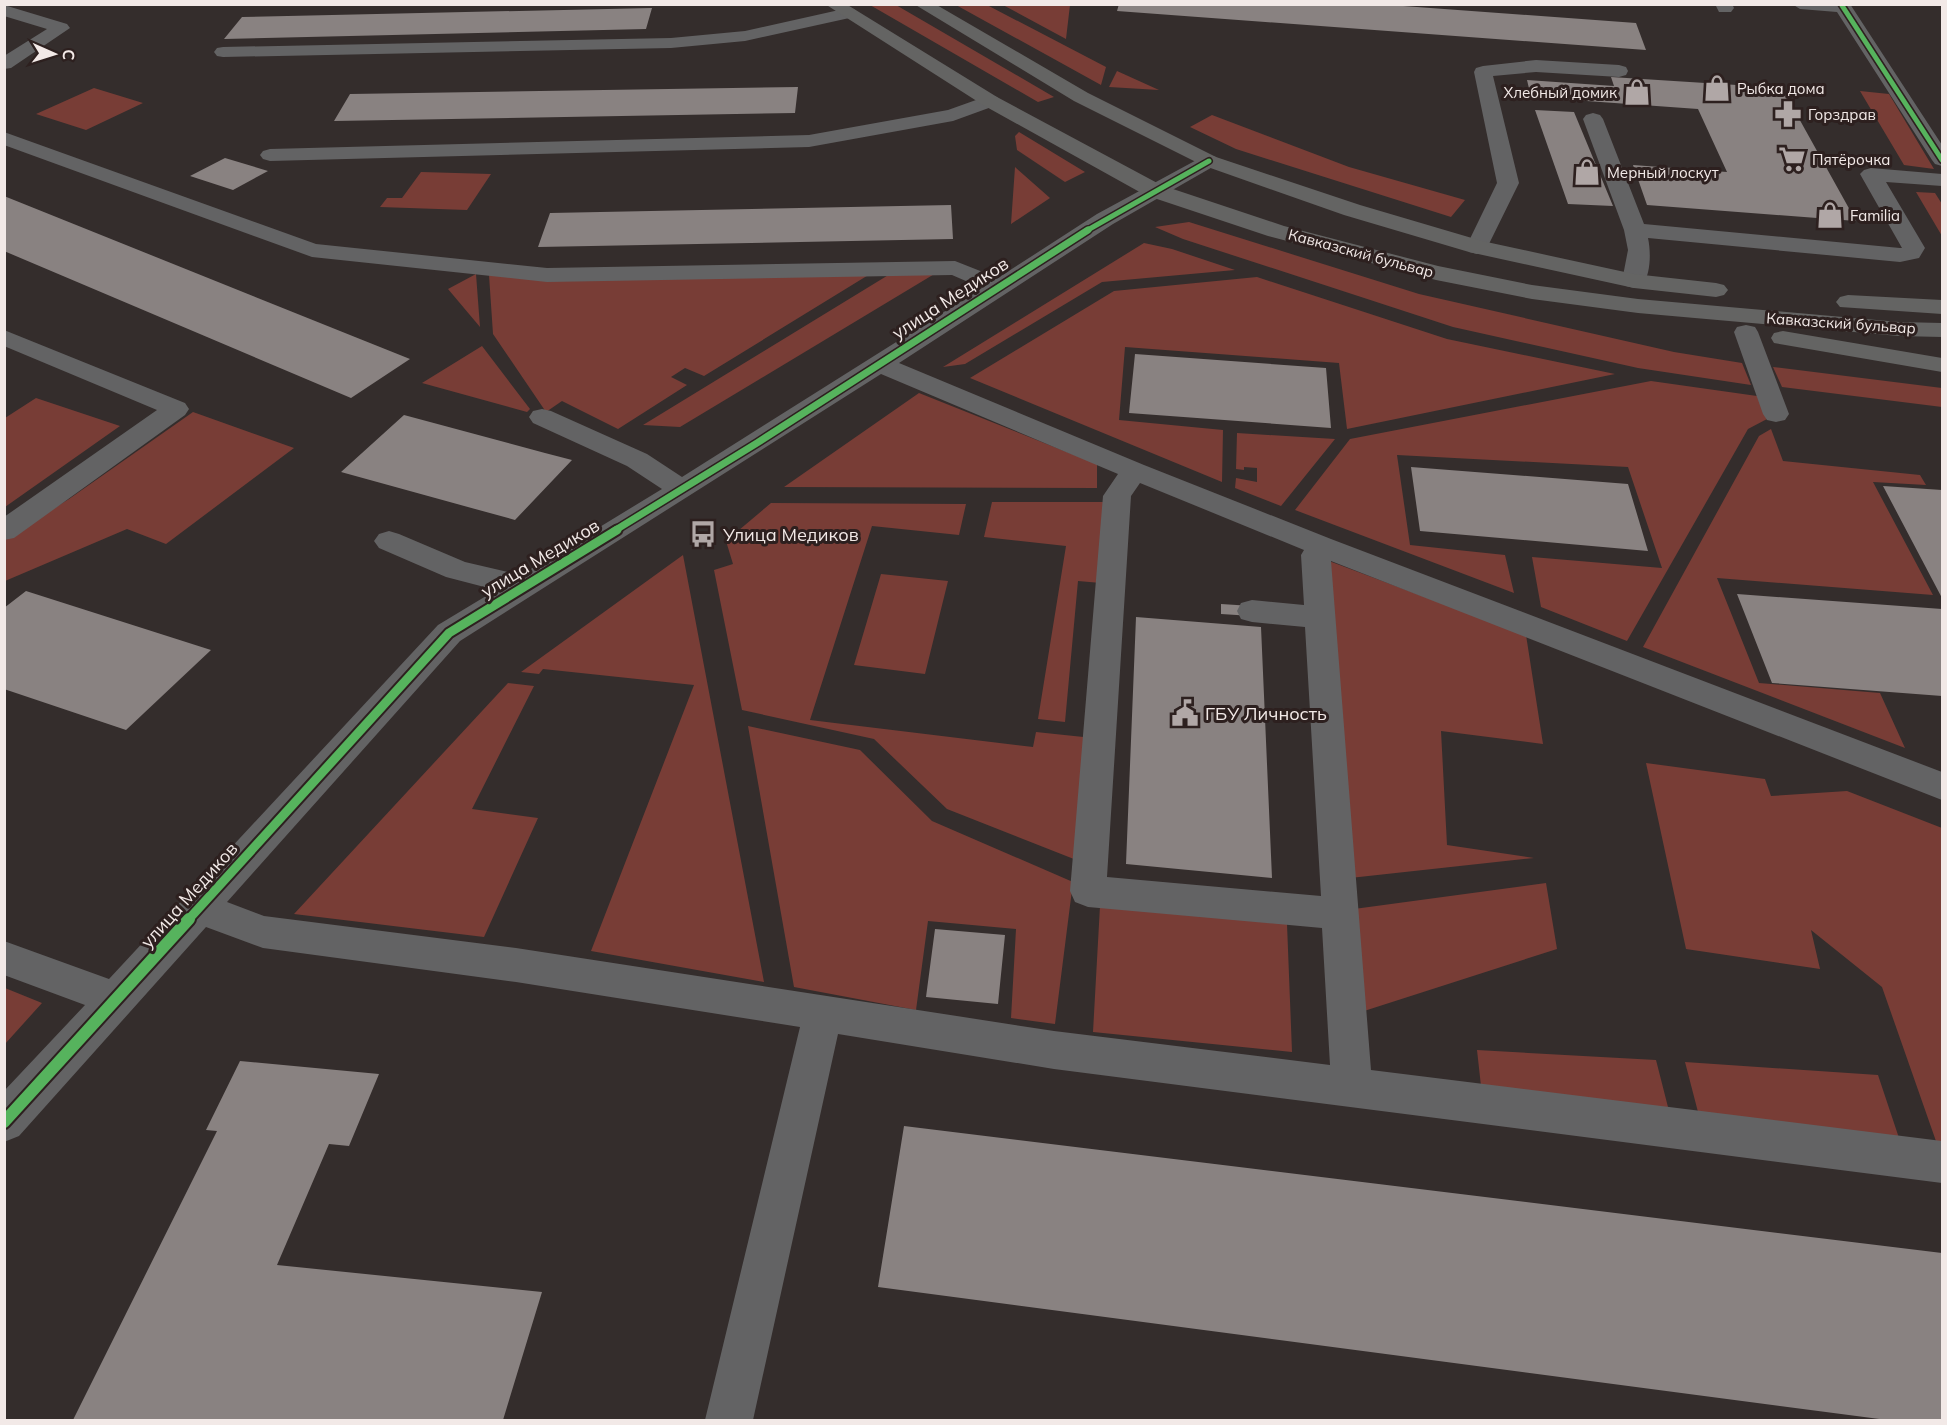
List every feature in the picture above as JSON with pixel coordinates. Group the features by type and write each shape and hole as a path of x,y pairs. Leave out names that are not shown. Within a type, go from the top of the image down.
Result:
{"main road":[{"path":"922,4 1081,97 1209,161 1352,210 1477,247 1634,281 1734,292"},
{"name":"Кавказский бульвар","path":"840,9 990,101 1153,190 1276,231 1436,273 1532,292 1638,306 1887,328 1942,330"},
{"name":"Кавказский бульвар","path":"1823,300 1942,307"},
{"path":"1638,306 1746,332 1942,365"}],"street":[{"path":"1800,4 1841,6 1942,160"},
{"path":"224,52 671,43 745,36 840,9"},
{"path":"4,10 61,28 4,64"},
{"path":"1477,247 1508,183 1483,72 1536,66 1619,71"},
{"path":"270,155 809,141 953,115 990,101"},
{"path":"1593,119 1635,230 1639,250 1634,281"},
{"path":"4,138 312,250 547,274 955,268 998,286"},
{"name":"улица Медиков","path":"4,1122 449,633 621,529 998,286 1153,190 1209,161"},
{"path":"1635,230 1900,255 1911,253 1914,248 1870,174 1942,180"},
{"path":"1746,332 1776,414"},
{"path":"4,359 16,341 176,409 4,531"},
{"path":"879,364 1134,471 1321,546 1942,786"},
{"path":"542,417 637,460 682,489"},
{"path":"1134,471 1117,496 1088,891 1340,914"},
{"path":"390,541 457,570 524,586"},
{"path":"1321,546 1316,555 1352,1088"},
{"path":"1252,611 1321,617"},
{"path":"200,908 263,932 520,954 823,1013 1054,1050 1942,1161"},
{"path":"4,958 116,999"},
{"path":"729,1420 823,1013"}],"shaded area":[{"path":"870,5 896,5 1054,97 1038,102"},
{"path":"956,5 987,5 1106,67 1101,85"},
{"path":"1003,5 1070,5 1066,39"},
{"path":"1117,71 1159,90 1109,87"},
{"path":"94,88 143,103 86,130 36,114"},
{"path":"1860,91 1889,94 1934,169 1904,165"},
{"path":"1212,115 1349,167 1465,200 1451,217 1236,149 1190,127"},
{"path":"1019,132 1085,172 1065,182 1017,150 1015,136"},
{"path":"1015,167 1050,198 1011,224"},
{"path":"421,172 491,174 467,210 380,207 387,198 402,198"},
{"path":"1916,192 1935,193 1942,204 1942,236"},
{"path":"1189,222 1419,294 1674,352 1742,363 1751,385 1638,368 1453,327 1183,239 1155,227"},
{"path":"1144,243 1172,249 1235,270 1102,282 965,364 943,367"},
{"path":"936,273 680,427 643,425 890,274"},
{"path":"476,274 480,327 448,289"},
{"path":"870,274 704,376 685,368 671,377 687,385 618,429 562,401 546,412 493,334 489,275"},
{"path":"1257,277 1447,339 1615,374 1347,429 1339,363 1125,347 1119,420 1223,430 1222,482 970,378 1114,291"},
{"path":"482,346 530,409 527,412 422,383"},
{"path":"1773,367 1942,388 1942,407 1782,387"},
{"path":"1651,381 1757,396 1767,419 1748,429 1627,641 1541,607 1532,557 1662,568 1628,467 1397,455 1410,545 1505,555 1514,593 1295,510 1350,439"},
{"path":"919,393 1097,464 1097,488 784,487"},
{"path":"36,398 120,426 5,507 5,418"},
{"path":"193,412 294,448 166,544 127,529 5,581 4,539 69,499"},
{"path":"1771,429 1783,461 1920,475 1926,485 1873,482 1933,595 1717,578 1759,683 1880,693 1905,748 1643,647 1759,436"},
{"path":"1237,433 1335,439 1281,506 1235,488 1236,478 1257,482 1257,468 1236,469"},
{"path":"992,502 1104,502 1101,583 1078,581 1065,722 1038,719 1066,546 984,537"},
{"path":"771,503 966,504 959,535 872,526 810,720 1033,747 1036,732 1093,738 1084,863 947,809 874,739 742,710 714,570 733,564 726,541"},
{"path":"683,555 764,982 591,951 694,685 543,669 539,674 521,672"},
{"path":"1329,561 1526,635 1543,744 1441,731 1447,845 1534,858 1350,878"},
{"path":"881,574 948,581 925,674 854,665"},
{"path":"508,683 534,686 472,809 538,818 484,937 294,914"},
{"path":"748,726 860,750 932,821 1073,882 1055,1024 1011,1018 1016,929 928,921 916,1010 794,987"},
{"path":"1646,763 1765,779 1771,796 1847,791 1942,828 1942,1144 1937,1144 1882,987 1811,930 1820,969 1686,949"},
{"path":"1546,883 1557,949 1361,1012 1354,909"},
{"path":"1100,906 1287,924 1292,1052 1093,1032"},
{"path":"5,988 42,1003 5,1044"},
{"path":"1477,1050 1656,1060 1669,1111 1481,1086"},
{"path":"1685,1062 1878,1075 1900,1141 1698,1112"}],"building":[{"path":"1119,4 1376,4 1636,23 1646,50 1117,11"},
{"path":"652,8 646,29 224,39 242,17"},
{"path":"1611,77 1782,88 1856,221 1647,205 1633,165 1727,172 1698,109 1531,97 1527,80 1614,86"},
{"path":"798,87 795,113 334,121 350,94"},
{"path":"1535,110 1574,112 1613,206 1568,204"},
{"path":"225,158 268,171 233,190 190,176"},
{"path":"4,196 410,359 351,398 4,251"},
{"path":"951,205 953,239 538,247 550,213"},
{"path":"1135,354 1326,368 1331,428 1129,413"},
{"path":"404,415 572,460 515,520 341,472"},
{"path":"1411,467 1628,484 1648,551 1420,531"},
{"path":"1883,486 1942,490 1942,598"},
{"path":"26,591 211,650 126,730 4,689 4,608"},
{"path":"1737,594 1942,609 1942,696 1772,683"},
{"path":"1221,604 1252,606 1252,616 1221,614"},
{"path":"1136,617 1261,627 1272,878 1126,864"},
{"path":"935,929 1005,935 998,1004 926,997"},
{"path":"240,1061 379,1074 349,1146 329,1144 277,1265 542,1292 503,1420 73,1420 217,1131 206,1130"},
{"path":"904,1126 1942,1253 1942,1420 1887,1420 878,1287"}],"cycle path":[{"path":"1841,4 1942,160"},
{"path":"4,1122 449,633 757,443 1105,219 1209,161"}],"place":[{"name":"Рыбка дома","path":"1717,88"},
{"name":"Хлебный домик","path":"1637,92"},
{"name":"Горздрав","path":"1788,114"},
{"name":"Пятёрочка","path":"1792,159"},
{"name":"Мерный лоскут","path":"1587,172"},
{"name":"Familia","path":"1830,215"},
{"name":"Улица Медиков","path":"703,534"},
{"name":"ГБУ Личность","path":"1185,713"}]}
